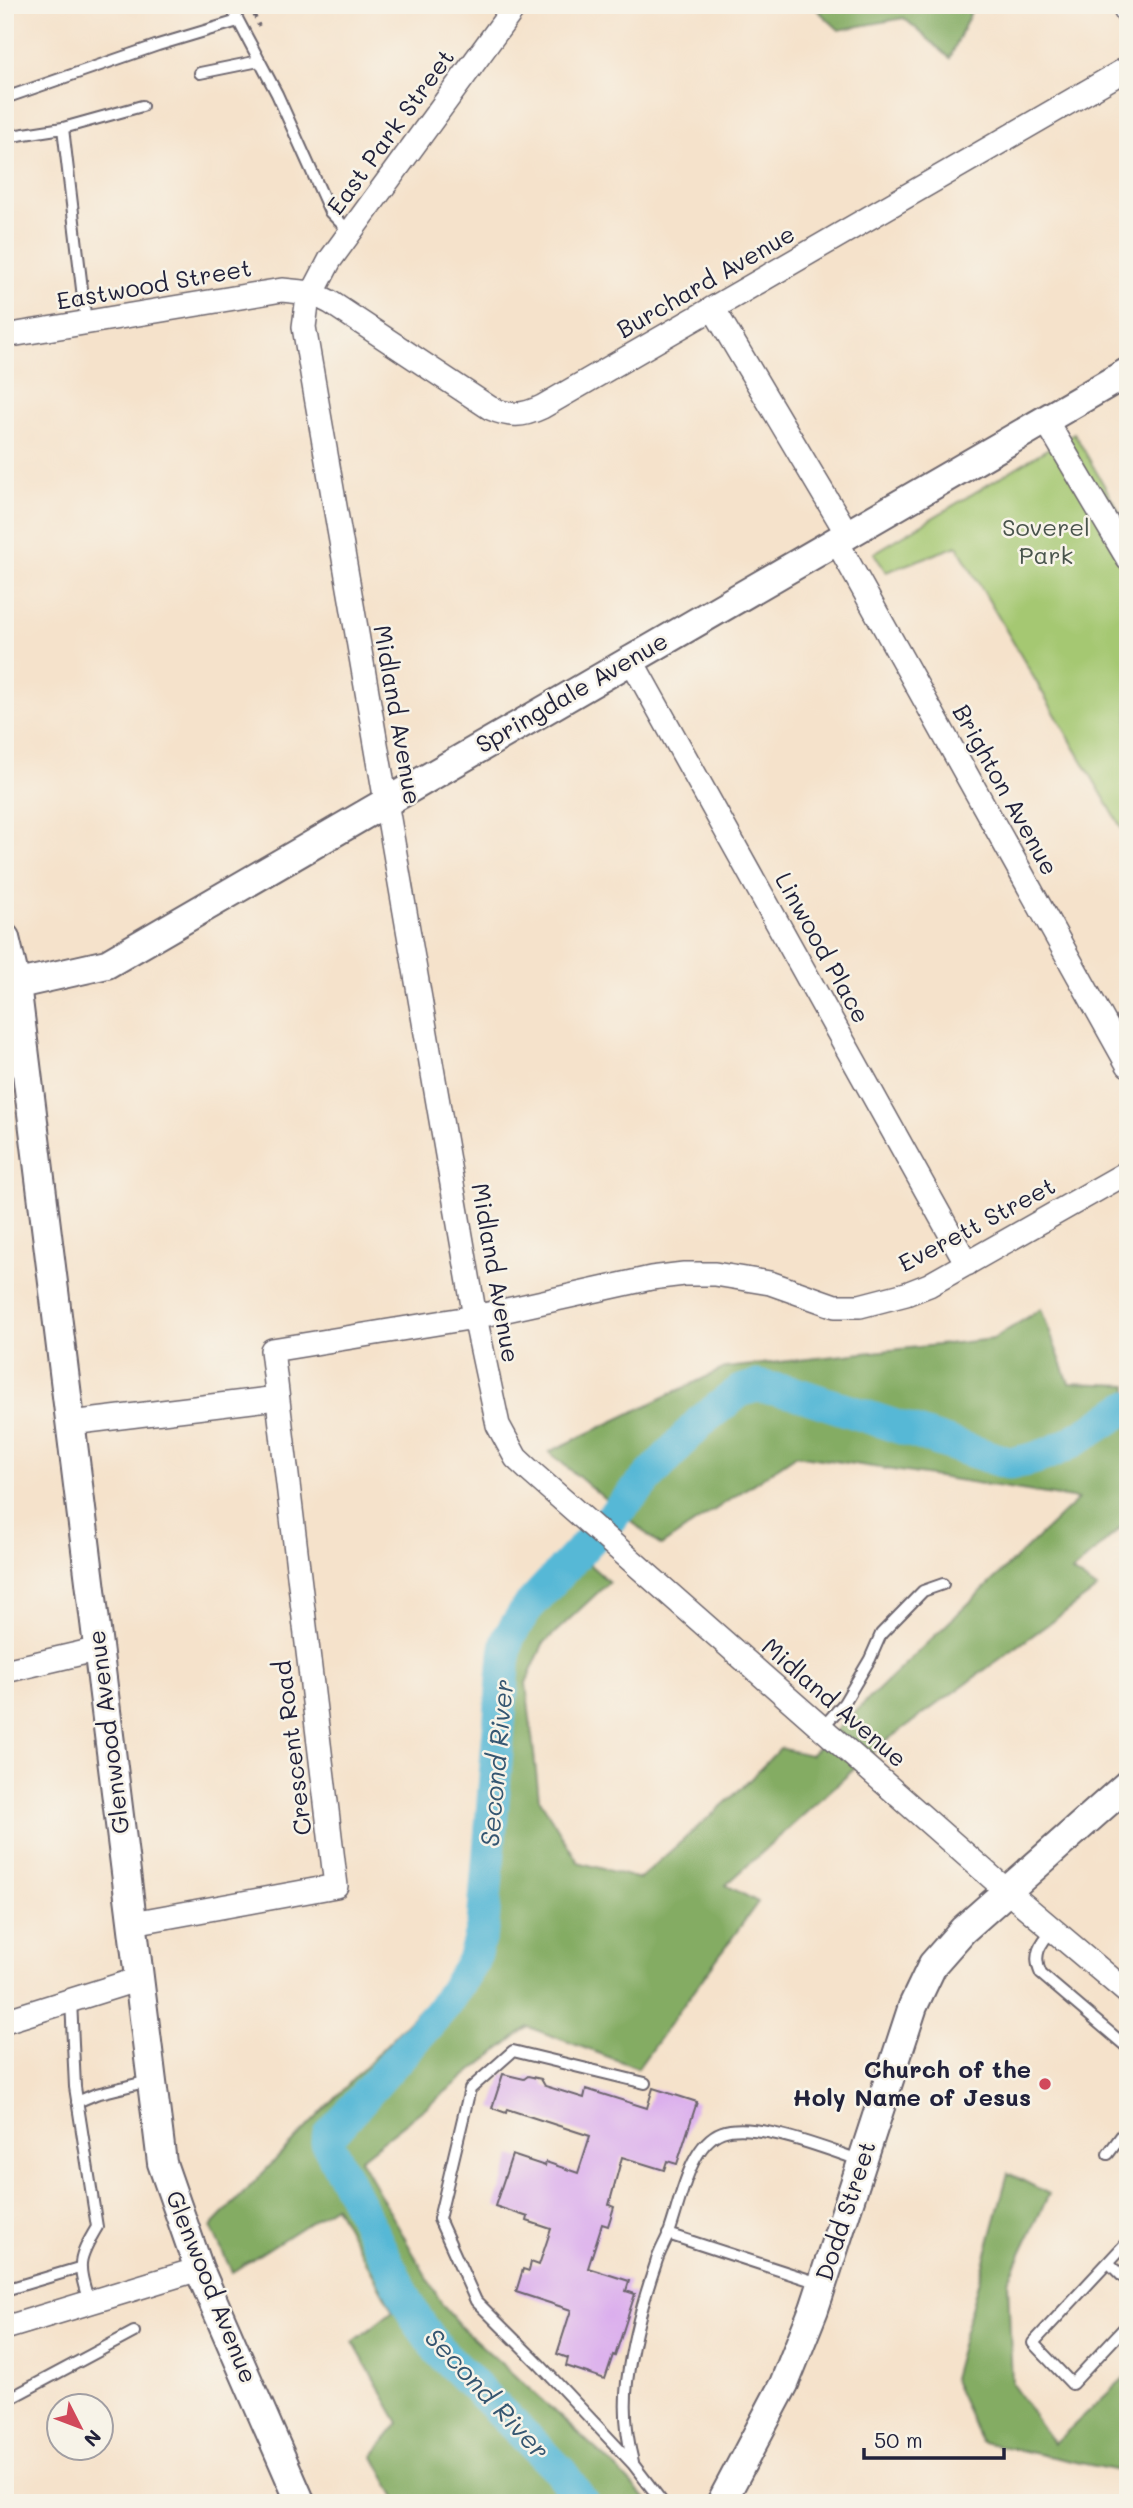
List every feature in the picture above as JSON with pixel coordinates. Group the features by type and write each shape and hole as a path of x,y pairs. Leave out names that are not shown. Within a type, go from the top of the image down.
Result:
{"street":[{"name":"East Park Street","path":"312,293 323,270 516,5"},
{"path":"1123,5 1128,14"},
{"name":"Burchard Avenue","path":"312,293 341,308 490,408 517,416 542,407 1128,68"},
{"name":"Eastwood Street","path":"5,337 282,290 312,293"},
{"name":"Midland Avenue","path":"312,293 305,315 306,340 475,1317 498,1425 505,1442 516,1458 584,1519 1006,1890 1127,1991"},
{"name":"Brighton Avenue","path":"713,308 843,538 1128,1065"},
{"name":"Springdale Avenue","path":"11,986 107,964 630,658 1128,372"},
{"path":"1045,419 1128,559"},
{"name":"Linwood Place","path":"630,658 967,1264"},
{"name":"Glenwood Avenue","path":"5,938 71,1423 162,2163 199,2269 302,2503"},
{"name":"Everett Street","path":"277,1398 272,1350 475,1317 651,1278 715,1274 770,1283 835,1306 860,1306 918,1289 1128,1172"},
{"path":"71,1423 277,1398"},
{"name":"Crescent Road","path":"132,1923 336,1886 277,1398"},
{"path":"5,1671 99,1649"},
{"name":"Dodd Street","path":"721,2503 783,2384 822,2284 922,1985 933,1964 1006,1890 1128,1784"},
{"path":"5,2021 139,1979"},
{"path":"5,2328 199,2269"}],"lane":[{"path":"230,5 277,94 330,212 350,232"},
{"path":"5,98 158,44 238,21"},
{"path":"200,73 259,61"},
{"path":"5,137 63,128 142,106"},
{"path":"63,128 86,323"},
{"path":"822,1728 844,1703 870,1659 881,1634 923,1591 943,1584"},
{"path":"1053,1930 1038,1947 1037,1965 1041,1973 1128,2048"},
{"path":"71,2000 77,2102 97,2227 82,2252 79,2268 89,2303"},
{"path":"645,2083 513,2051 470,2090 439,2218 476,2301 633,2464 663,2503"},
{"path":"77,2102 152,2080"},
{"path":"1108,2154 1128,2127"},
{"path":"633,2464 626,2433 627,2383 639,2318 656,2260 668,2234 686,2179 704,2146 720,2133 738,2129 776,2134 862,2161"},
{"path":"668,2234 822,2284"},
{"path":"1128,2241 1033,2343 1072,2384 1128,2324"},
{"path":"1109,2263 1128,2282"},
{"path":"5,2290 79,2268"},
{"path":"5,2401 134,2332"}],"green space":[{"path":"812,5 974,5 950,58 904,18 839,30"},
{"name":"Soverel Park","path":"1074,433 1128,527 1128,839 957,546 886,572 874,553"},
{"path":"1041,1309 1069,1383 1128,1385 1128,1521 1072,1572 1097,1589 883,1743 726,1885 758,1902 638,2068 528,2027 360,2159 443,2306 462,2328 610,2462 650,2503 399,2503 373,2455 399,2423 353,2342 393,2311 335,2206 232,2272 211,2227 463,1965 501,1646 581,1557 609,1582 543,1644 526,1683 539,1798 578,1862 639,1879 742,1788 780,1748 810,1755 1078,1499 796,1455 661,1546 549,1452 725,1368 993,1339"},
{"path":"1008,2173 1049,2194 1008,2281 1012,2384 1054,2444 1128,2374 1128,2473 981,2442 952,2378"}],"building":[{"path":"503,2074 524,2079 528,2076 541,2079 545,2086 584,2098 586,2089 647,2108 653,2088 697,2102 677,2164 667,2161 664,2170 622,2157 609,2205 614,2207 608,2226 602,2224 588,2268 629,2281 626,2291 635,2294 605,2379 566,2366 568,2358 557,2354 571,2310 516,2292 523,2269 529,2271 531,2262 539,2265 551,2229 527,2221 528,2217 495,2206 512,2155 545,2166 546,2162 578,2173 590,2136 507,2109 506,2113 492,2108"}],"waterway":[{"name":"Second River","path":"583,2503 561,2472 439,2351 415,2317 327,2142 330,2135 444,2006 473,1961 483,1925 508,1638 527,1608 701,1421 740,1391 757,1386 795,1393 1008,1463 1025,1461 1056,1450 1128,1407"}],"place":[{"name":"Church of the Holy Name of Jesus","path":"1045,2084"}]}
